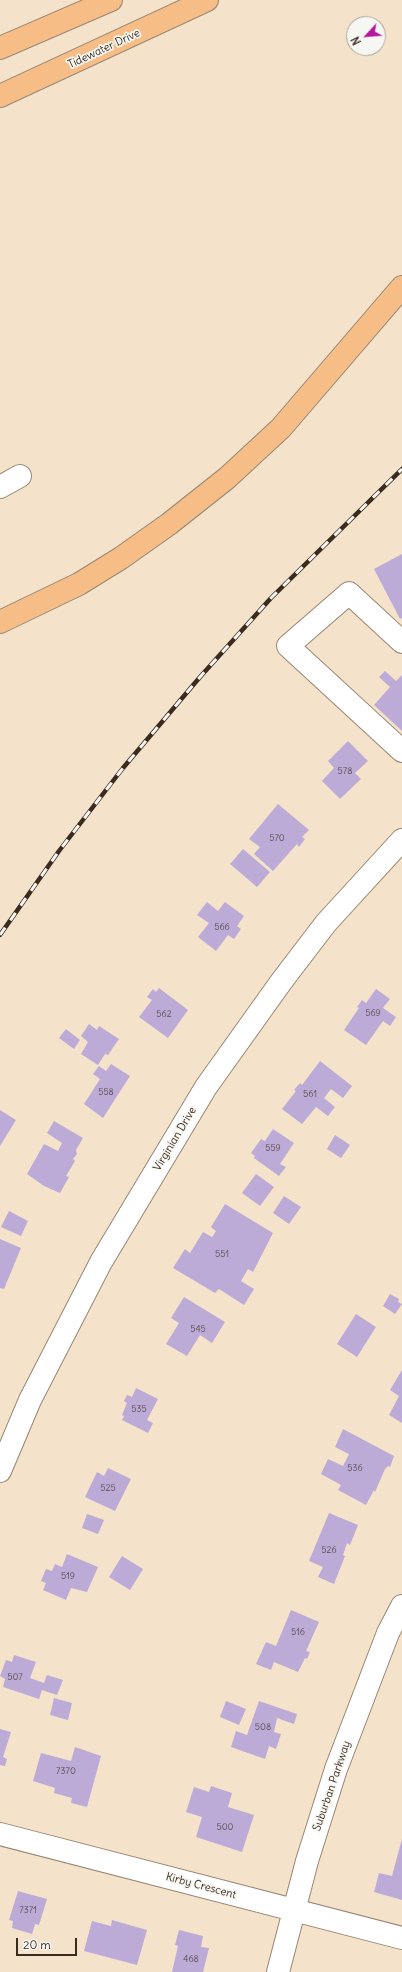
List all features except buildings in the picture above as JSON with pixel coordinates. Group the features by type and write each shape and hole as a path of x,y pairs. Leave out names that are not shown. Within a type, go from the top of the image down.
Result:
{"highway":[{"path":"0,48 112,0"},
{"name":"Tidewater Drive","path":"0,96 207,0"},
{"path":"0,622 79,584 121,558 169,524 227,478 281,428 402,287"}],"street":[{"path":"0,487 20,476"},
{"path":"402,642 349,593 288,646 402,751"},
{"name":"Virginian Drive","path":"0,1471 30,1400 101,1262 206,1087 281,982 326,923 402,840"},
{"name":"Suburban Parkway","path":"278,1972 307,1861 336,1769 388,1633 402,1606"},
{"name":"Kirby Crescent","path":"0,1834 402,1938"}],"railway":[{"path":"0,935 59,851 123,768 200,677 271,598 402,469"}]}
